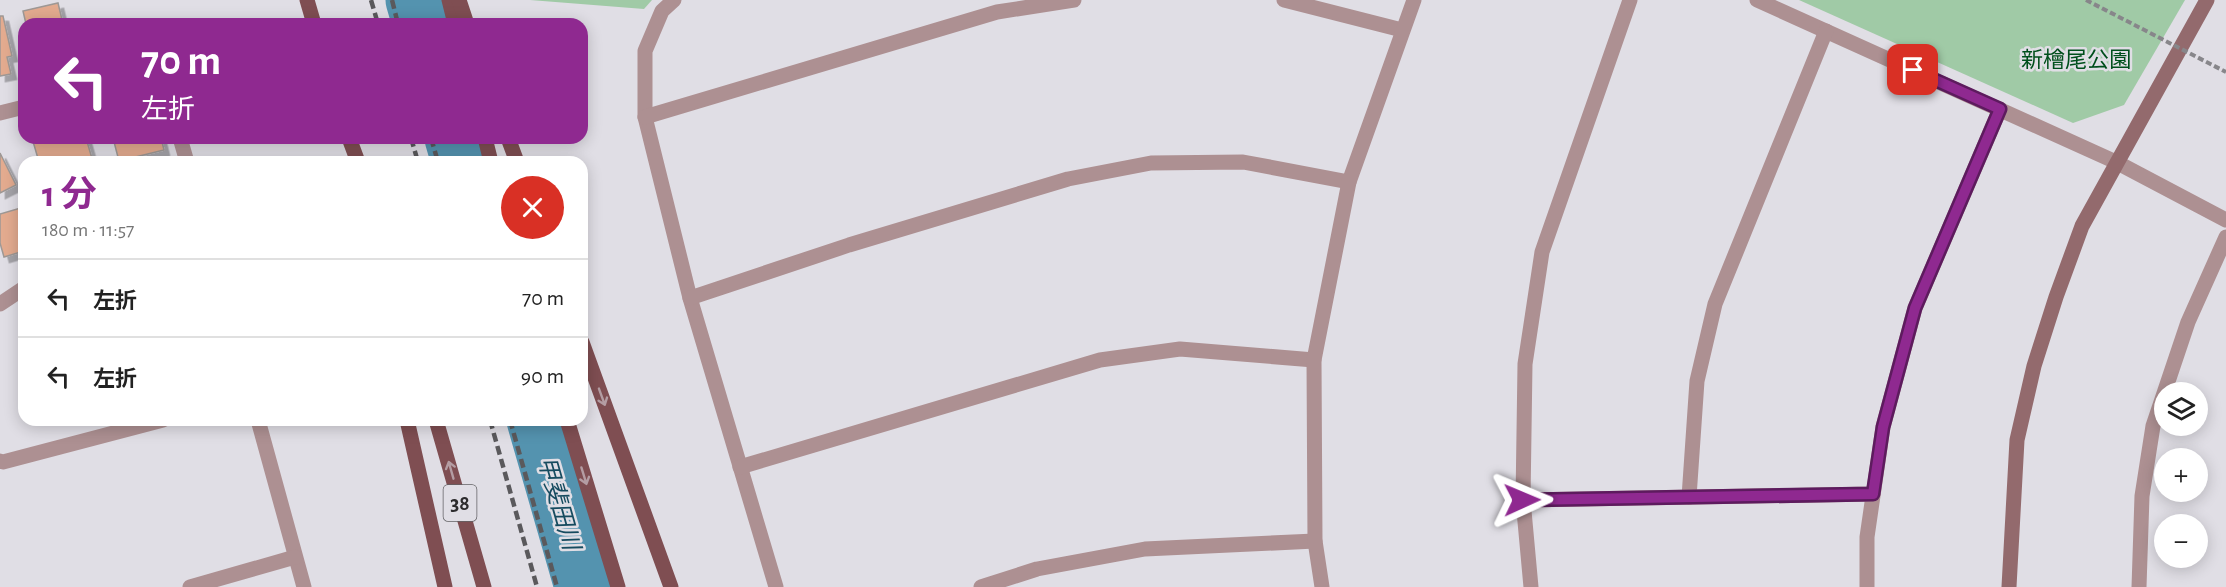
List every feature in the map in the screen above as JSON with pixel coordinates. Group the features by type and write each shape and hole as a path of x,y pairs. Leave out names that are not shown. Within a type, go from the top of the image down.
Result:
{"main road":[{"path":"307,0 312,18"},
{"path":"449,0 454,18"},
{"path":"459,0 466,18"},
{"path":"588,359 671,587"},
{"path":"408,426 445,587"},
{"name":"38","path":"438,426 484,587"},
{"path":"569,426 618,587"}],"street":[{"path":"674,0 662,10 645,51 645,117 690,298 776,587"},
{"path":"645,117 997,12 1074,0"},
{"path":"1284,0 1402,30"},
{"path":"1322,587 1315,541 1314,360 1349,182 1414,0"},
{"path":"1531,587 1522,500 1525,364 1542,252 1630,0"},
{"path":"1757,0 2116,162 2226,220"},
{"path":"2009,587 2017,440 2034,366 2056,297 2082,226 2207,0"},
{"path":"1689,497 1697,381 1715,304 1826,31"},
{"path":"0,113 18,108"},
{"path":"1868,587 1867,537 1883,427 1915,308 2000,109"},
{"path":"690,298 849,245 1068,179 1151,163 1243,162 1349,182"},
{"path":"2139,587 2142,496 2154,426 2188,322 2226,237"},
{"path":"0,304 18,292"},
{"path":"740,467 1100,360 1180,349 1314,360"},
{"path":"0,462 140,426"},
{"path":"260,426 304,587"},
{"path":"1522,500 1873,494"},
{"path":"981,587 1037,569 1145,549 1315,541"},
{"path":"190,587 295,557"}],"path":[{"path":"2086,0 2226,72"}],"green space":[{"path":"530,0 652,0 644,9"},
{"name":"新檜尾公園","path":"1799,0 2185,0 2124,105 2073,123"}],"building":[{"path":"58,3 62,18 25,18 23,11"},
{"path":"0,16 3,16 12,56 7,57 11,74 0,76"},
{"path":"34,144 88,144 91,156 37,156"},
{"path":"115,144 162,144 164,150 139,156 118,156"},
{"path":"0,153 16,185 0,193"},
{"path":"18,209 18,253 4,257 0,243 0,214"}],"waterway":[{"name":"甲斐田川","path":"414,0 419,18"},
{"name":"甲斐田川","path":"455,144 458,156"},
{"name":"甲斐田川","path":"537,426 583,587"}],"railway":[{"path":"371,0 376,18"},
{"path":"392,0 396,18"},
{"path":"413,144 416,156"},
{"path":"433,144 436,156"},
{"path":"492,426 537,587"},
{"path":"512,426 557,587"}],"route":[{"path":"1522,500 1873,494 1883,427 1915,308 2000,109 1913,70"}]}
